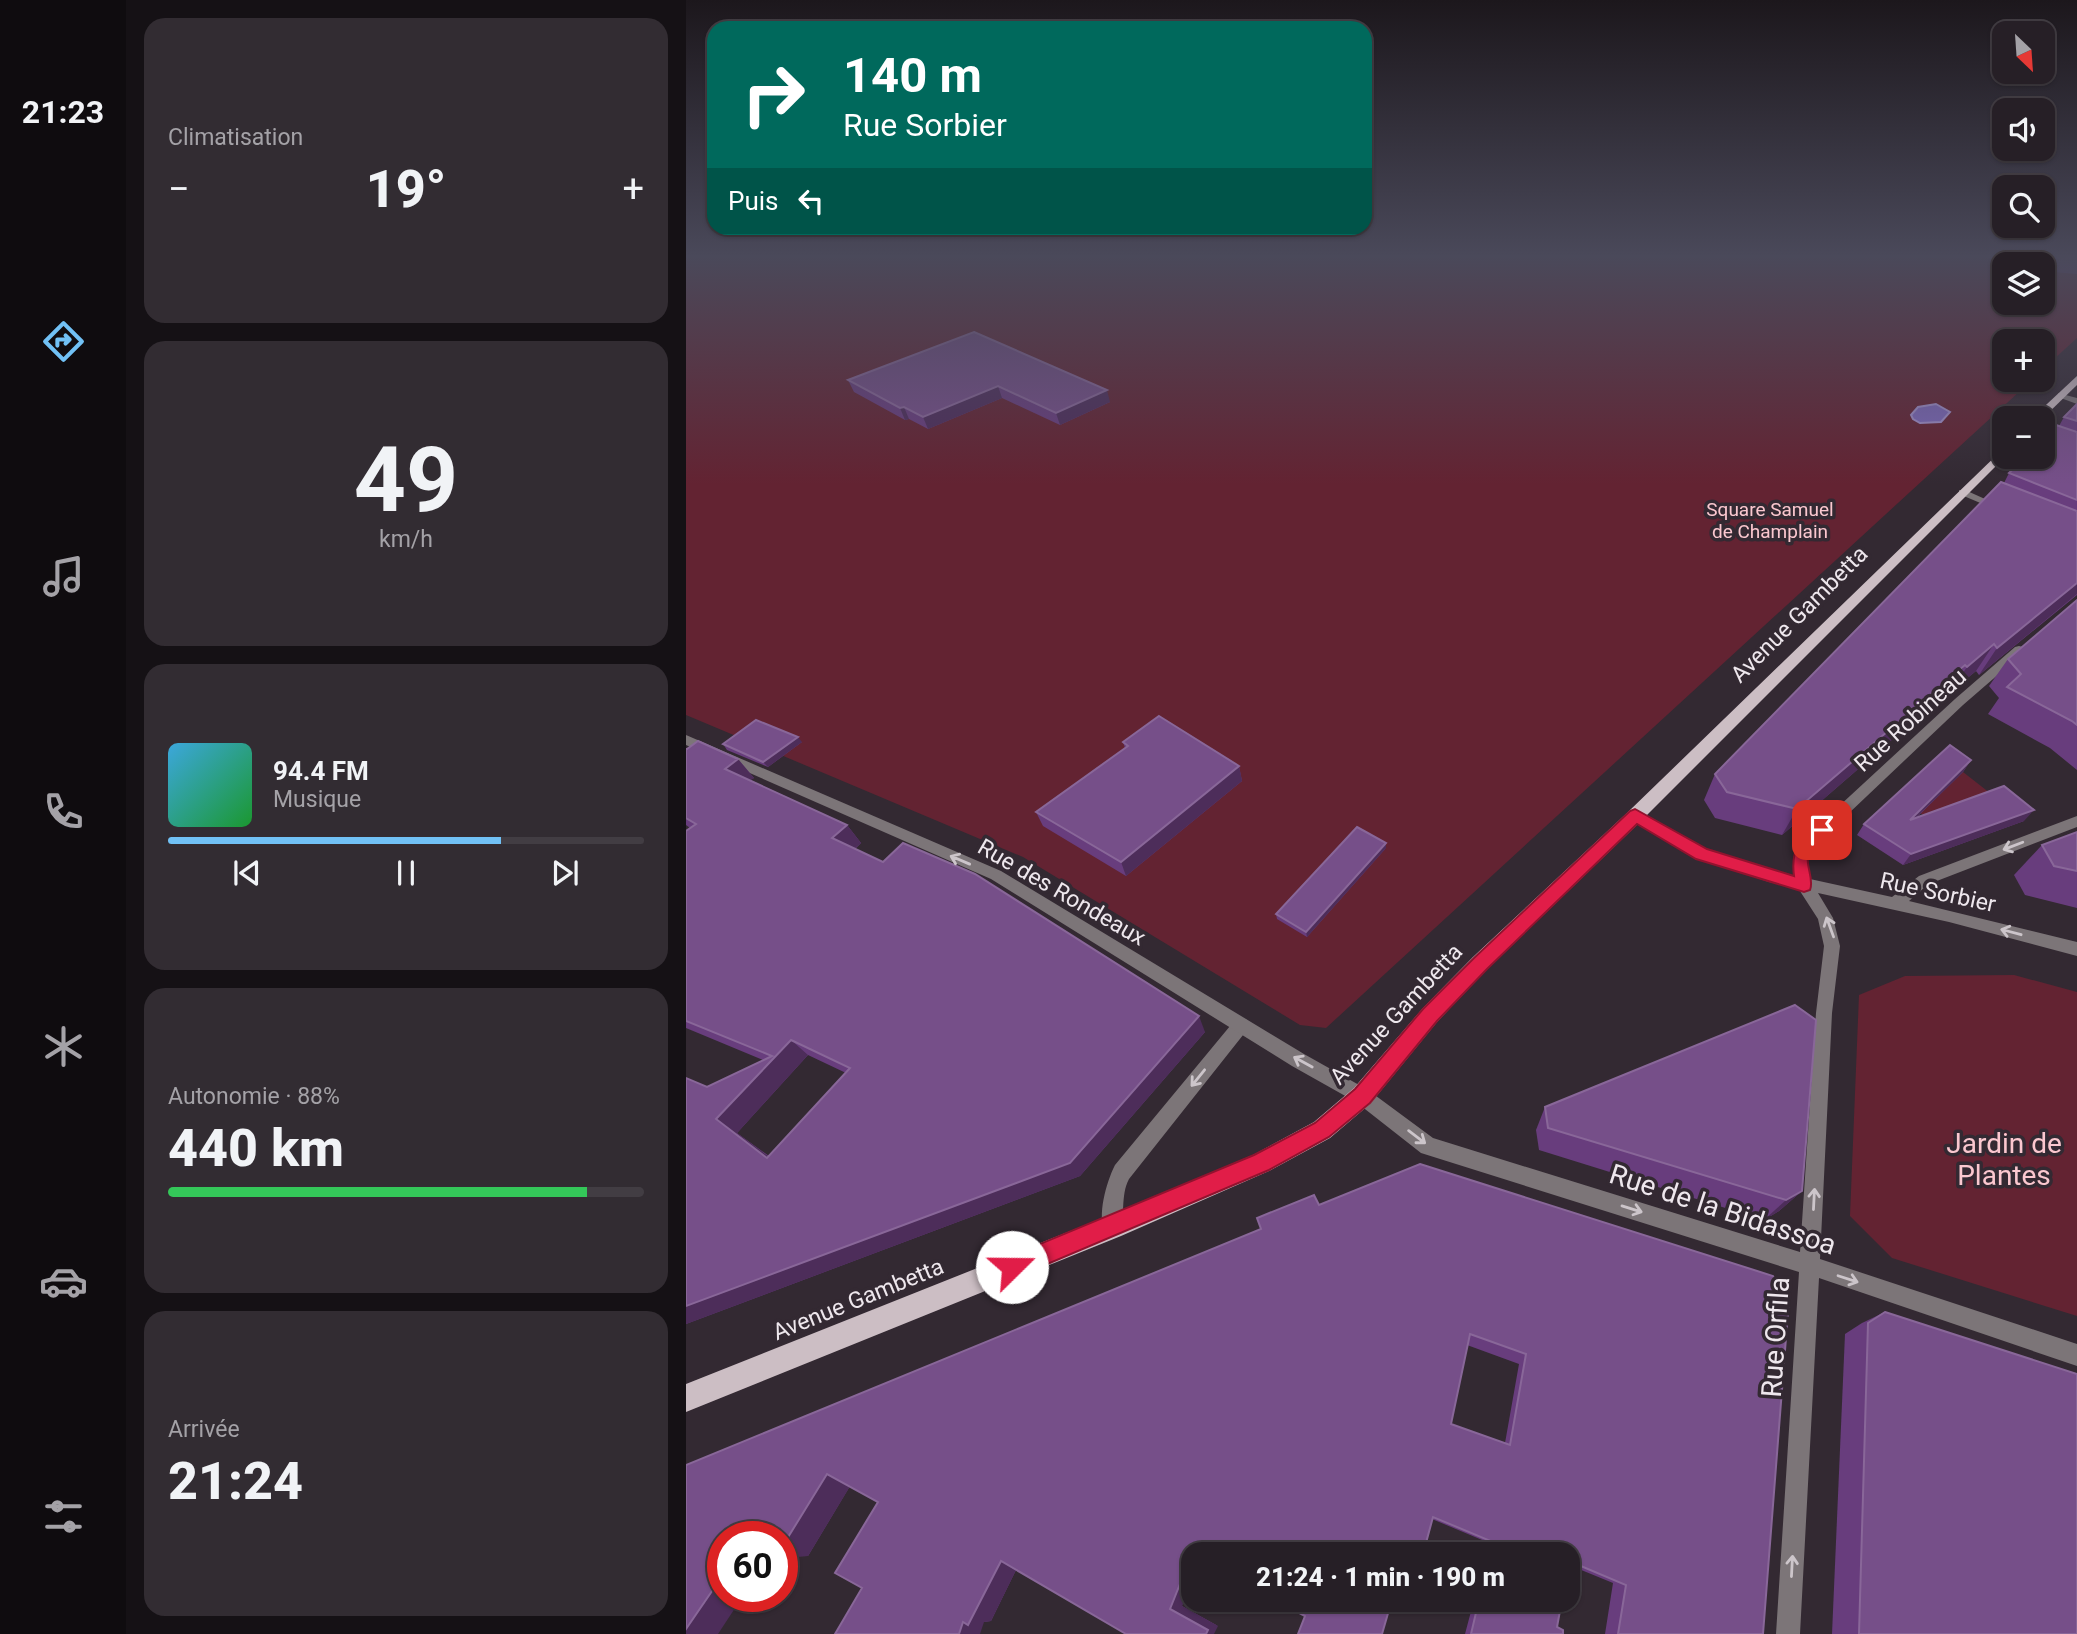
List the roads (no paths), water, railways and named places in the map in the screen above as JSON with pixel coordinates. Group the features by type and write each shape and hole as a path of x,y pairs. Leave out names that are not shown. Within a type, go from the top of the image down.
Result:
{"main road":[{"path":"2050,406 2077,379"},
{"name":"Avenue Gambetta","path":"686,1398 1112,1227 1261,1163 1322,1130 1362,1096 1430,1015 1472,972 1635,816 1992,463"}],"street":[{"path":"2061,395 2077,401"},
{"path":"1962,492 2009,512"},
{"name":"Rue Robineau","path":"1804,886 1800,859 1803,848 1959,702 2028,643"},
{"name":"Rue des Rondeaux","path":"686,740 996,875 1362,1096"},
{"name":"Rue Sorbier","path":"1635,816 1702,854 1804,886 1949,915 2077,949"},
{"path":"1893,905 1924,880 2077,821"},
{"name":"Rue Orfila","path":"1788,1634 1824,1013 1834,940 1823,908 1804,886"},
{"path":"1112,1227 1115,1185 1122,1172 1241,1025"},
{"name":"Rue de la Bidassoa","path":"1362,1096 1428,1146 1770,1252 2077,1355"}],"park label":[{"name":"Square Samuel de Champlain","path":"1770,520"},
{"name":"Jardin de Plantes","path":"2004,1159"}]}
